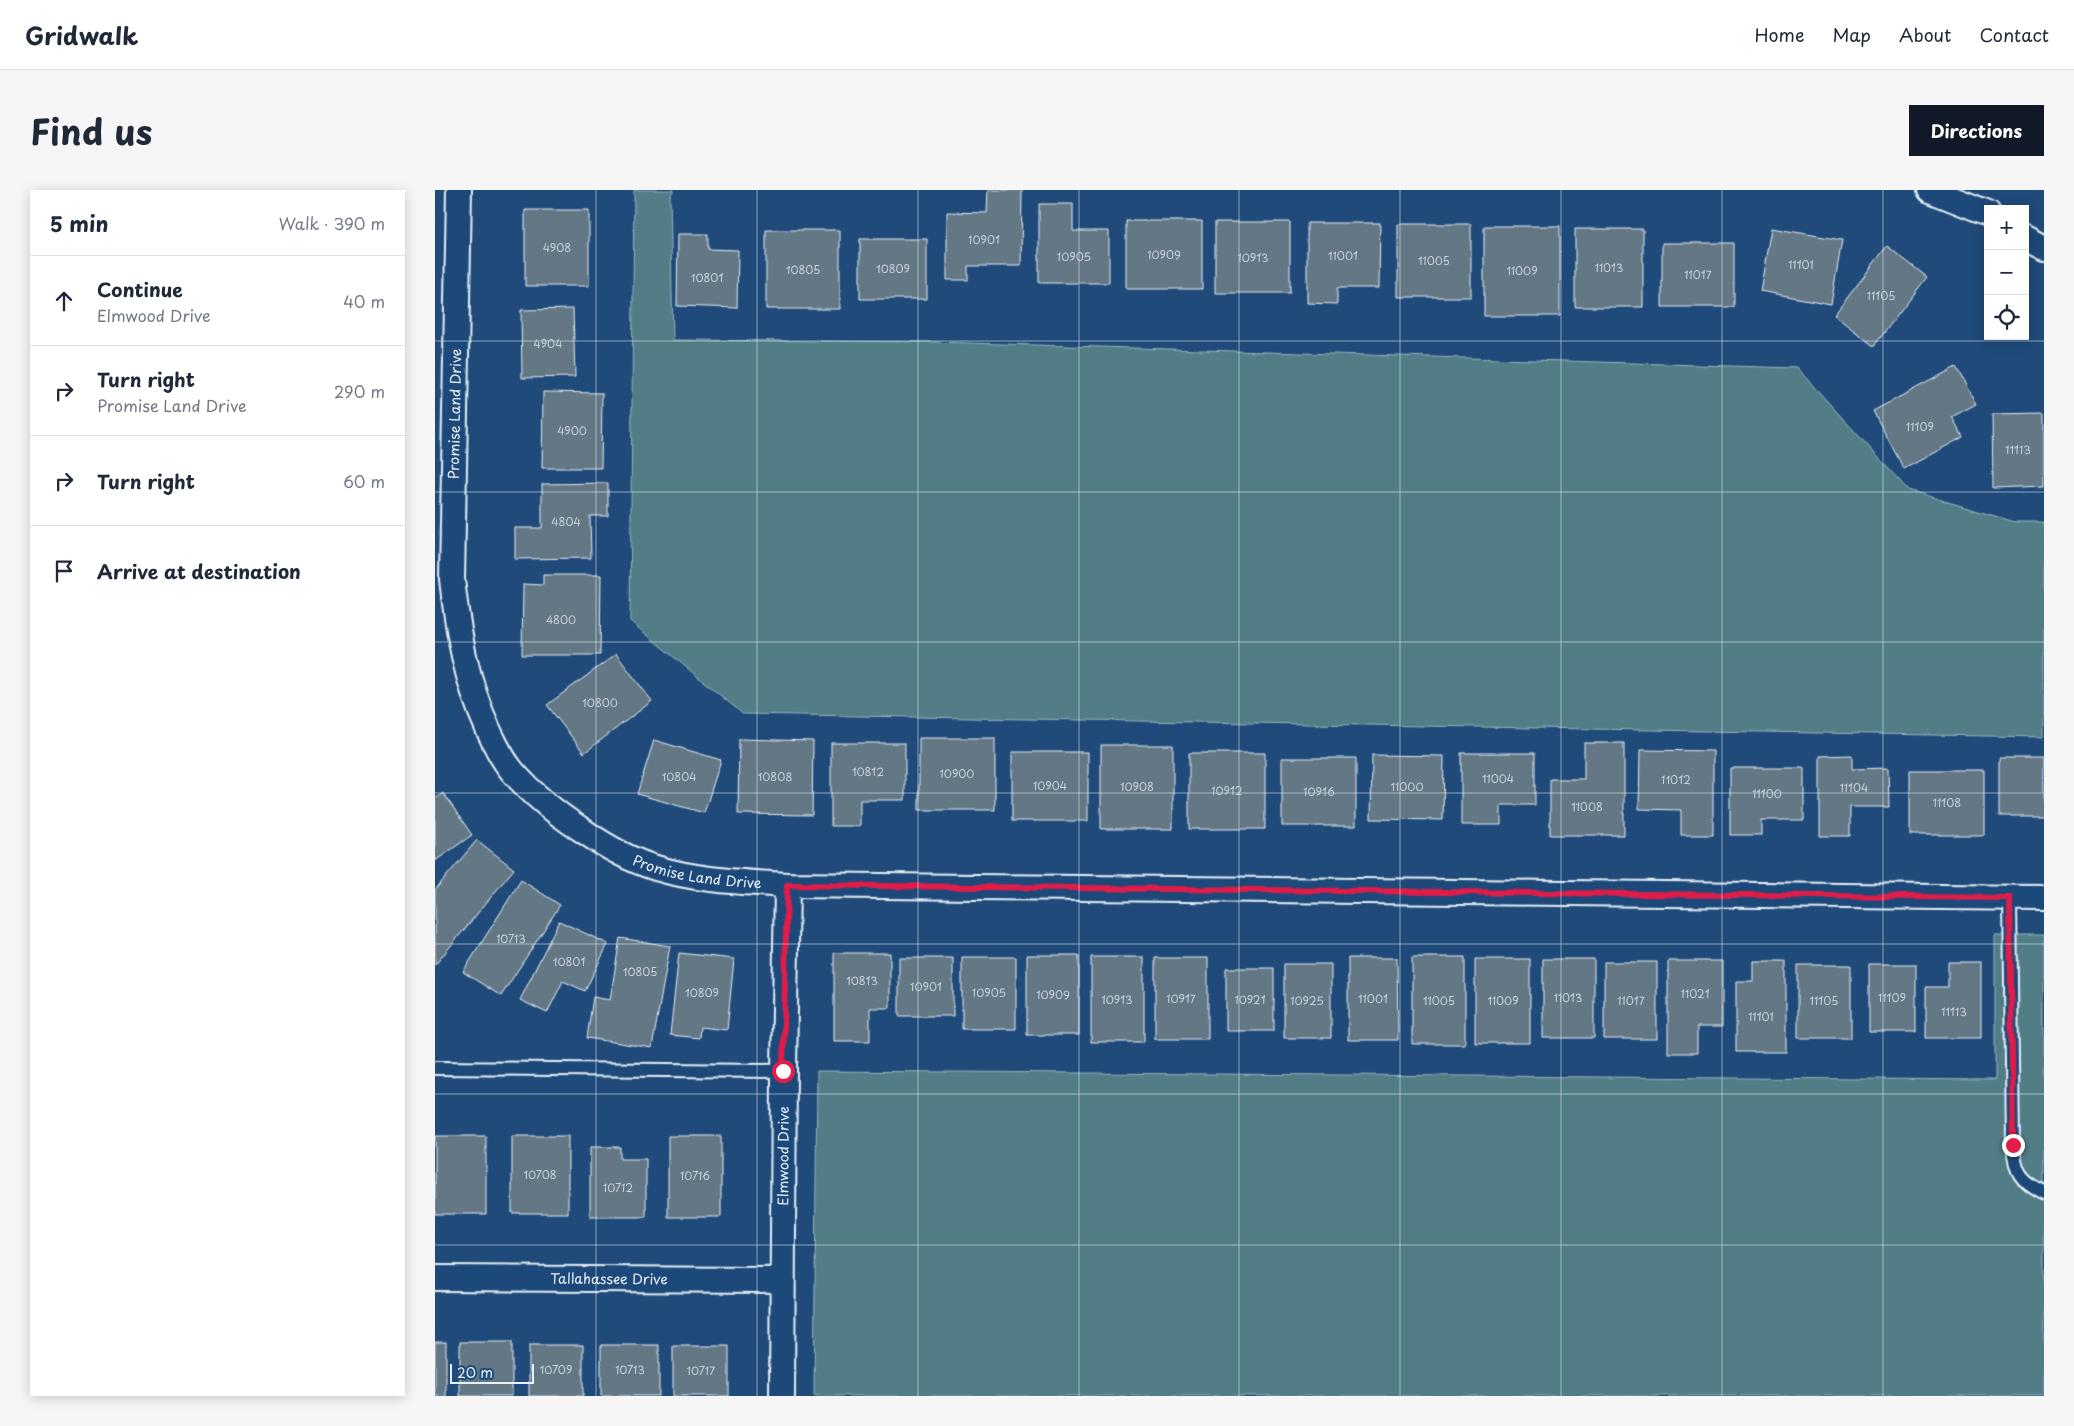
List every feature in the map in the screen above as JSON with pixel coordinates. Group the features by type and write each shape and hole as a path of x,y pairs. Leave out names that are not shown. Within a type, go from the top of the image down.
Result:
{"street":[{"name":"Promise Land Drive","path":"459,190 452,579 457,629 464,661 477,705 496,746 512,771 558,815 602,844 634,861 705,879 787,885 2044,898"},
{"path":"1930,190 1984,211"},
{"path":"2029,240 2044,248"},
{"name":"Elmwood Drive","path":"781,1396 783,1071 787,885"},
{"name":"Tallahassee Drive","path":"435,1278 781,1280"}],"lane":[{"path":"2010,898 2013,1145 2015,1166 2028,1186 2044,1193"},
{"path":"435,1068 783,1071"}],"green space":[{"path":"634,190 674,190 670,196 673,340 935,342 1797,368 1908,490 2015,522 2044,522 2044,737 743,714 630,621"},
{"path":"1995,935 2044,935 2044,1396 814,1396 817,1071 1995,1080"}],"building":[{"path":"988,190 1022,190 1021,266 968,266 968,280 947,280 947,212 987,213"},
{"path":"1039,204 1073,204 1073,231 1109,231 1109,283 1039,283"},
{"path":"525,210 589,210 589,286 525,286"},
{"path":"1126,221 1202,221 1202,289 1126,289"},
{"path":"1215,222 1290,222 1290,293 1215,293"},
{"path":"1307,223 1380,223 1379,288 1337,288 1337,304 1307,303"},
{"path":"1398,224 1471,224 1471,297 1398,297"},
{"path":"1484,226 1560,226 1560,316 1484,316"},
{"path":"1771,228 1842,240 1831,304 1760,291"},
{"path":"1575,229 1643,229 1643,307 1575,307"},
{"path":"766,230 840,230 840,309 766,309"},
{"path":"678,234 708,234 708,249 738,250 737,308 677,306"},
{"path":"860,239 927,239 927,299 860,299"},
{"path":"1662,243 1734,243 1734,307 1662,307"},
{"path":"1887,246 1927,277 1874,346 1834,315"},
{"path":"573,309 575,377 522,378 521,310"},
{"path":"1956,367 1976,404 1952,417 1963,437 1904,469 1873,411"},
{"path":"543,392 602,393 601,468 542,468"},
{"path":"2044,413 2044,486 1993,488 1992,414"},
{"path":"608,483 608,516 590,516 591,558 515,559 515,528 542,528 542,484"},
{"path":"543,575 601,575 600,655 522,655 523,584 543,585"},
{"path":"616,654 652,701 584,753 547,705"},
{"path":"919,738 995,738 995,810 919,810"},
{"path":"739,739 813,741 812,815 738,814"},
{"path":"654,740 721,760 704,813 637,794"},
{"path":"831,743 905,743 905,800 860,800 860,826 831,826"},
{"path":"1584,743 1624,743 1624,835 1550,835 1550,779 1584,779"},
{"path":"1101,745 1173,745 1173,829 1101,829"},
{"path":"1640,750 1713,751 1713,835 1681,835 1681,810 1639,809"},
{"path":"1012,752 1088,752 1088,821 1012,821"},
{"path":"1189,753 1265,753 1265,829 1189,829"},
{"path":"1461,753 1535,753 1535,805 1501,805 1501,825 1461,825"},
{"path":"1372,755 1444,756 1443,820 1371,819"},
{"path":"1852,755 1852,769 1888,768 1889,807 1850,807 1850,836 1820,836 1820,756"},
{"path":"1282,758 1356,758 1356,826 1282,826"},
{"path":"1999,758 2044,758 2044,816 1999,816"},
{"path":"1730,768 1804,768 1804,820 1761,820 1761,835 1730,835"},
{"path":"1910,770 1984,770 1984,835 1910,835"},
{"path":"443,793 472,835 435,861 435,799"},
{"path":"477,840 514,869 435,965 435,890"},
{"path":"521,880 560,905 501,996 463,972"},
{"path":"559,921 608,944 585,991 563,981 547,1013 520,1000"},
{"path":"620,938 670,946 652,1048 587,1038 593,997 610,1000"},
{"path":"679,953 734,959 727,1030 700,1027 699,1038 670,1035"},
{"path":"834,953 890,953 890,1008 870,1008 870,1041 834,1041"},
{"path":"1027,955 1079,955 1079,1035 1027,1035"},
{"path":"962,957 1016,957 1016,1029 962,1029"},
{"path":"1091,957 1144,957 1144,1042 1091,1042"},
{"path":"1412,957 1465,957 1465,1044 1412,1044"},
{"path":"899,958 953,958 953,1016 899,1016"},
{"path":"1155,958 1208,958 1208,1039 1155,1039"},
{"path":"1348,958 1397,958 1398,1040 1348,1040"},
{"path":"1475,959 1530,959 1530,1043 1475,1043"},
{"path":"1543,959 1594,959 1594,1038 1543,1038"},
{"path":"1668,961 1722,961 1722,1027 1697,1027 1697,1053 1668,1053"},
{"path":"1753,961 1786,961 1786,1052 1736,1052 1736,981 1753,981"},
{"path":"1604,962 1657,962 1657,1039 1604,1039"},
{"path":"1948,962 1981,962 1981,1038 1926,1038 1926,987 1948,987"},
{"path":"1284,964 1331,964 1331,1038 1284,1038"},
{"path":"1869,964 1916,964 1916,1032 1869,1032"},
{"path":"1798,965 1851,965 1851,1038 1798,1038"},
{"path":"1226,968 1274,968 1274,1031 1226,1031"},
{"path":"435,1136 486,1136 486,1214 435,1214"},
{"path":"512,1136 568,1136 568,1213 512,1213"},
{"path":"668,1136 721,1136 721,1217 668,1217"},
{"path":"590,1147 620,1147 620,1159 646,1159 646,1217 590,1217"},
{"path":"435,1342 446,1342 446,1396 435,1396"},
{"path":"460,1342 512,1342 512,1396 460,1396"},
{"path":"529,1345 583,1345 583,1396 529,1396"},
{"path":"601,1345 659,1345 659,1396 601,1396"},
{"path":"673,1346 729,1346 729,1396 673,1396"}],"route":[{"path":"783,1071 787,885 2010,898 2013,1145"}]}
